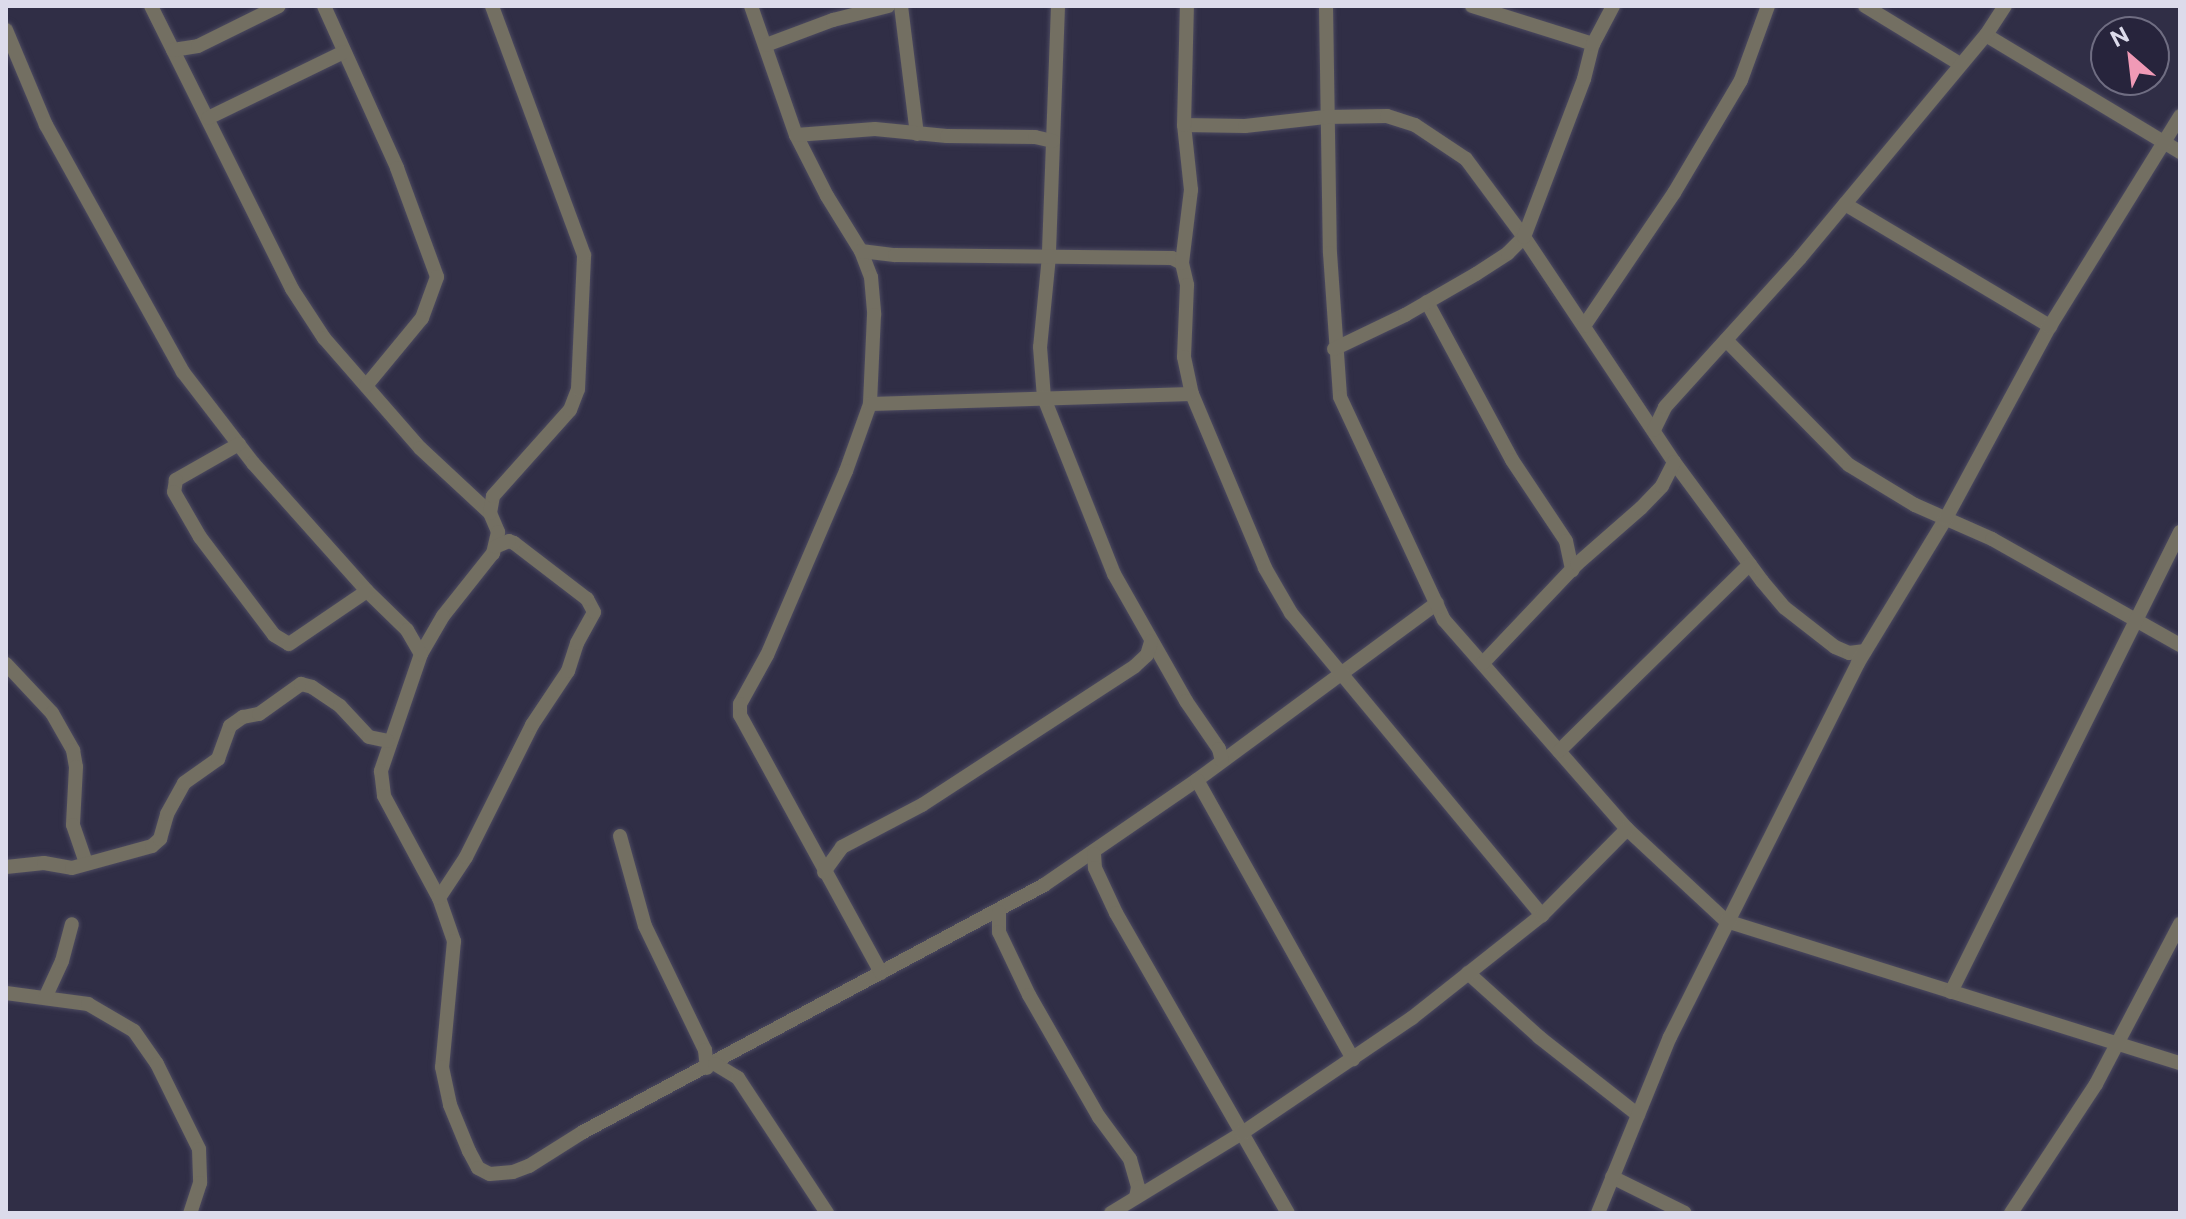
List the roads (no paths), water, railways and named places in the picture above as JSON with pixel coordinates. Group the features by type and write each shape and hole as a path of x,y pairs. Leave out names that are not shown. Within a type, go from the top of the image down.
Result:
{"street":[{"path":"151,6 292,289 324,338 420,448 490,513 498,532 495,547 443,616 421,654 388,741 381,771 384,796 439,898 454,941 442,1067 450,1105 478,1168 502,1174 529,1166 583,1132 999,912 1094,854 1437,603"},
{"path":"173,50 198,46 279,6"},
{"path":"324,6 397,168 437,277 422,318 366,386"},
{"path":"490,513 493,496 570,410 578,389 584,255 492,6"},
{"path":"751,6 796,135 827,196 861,251 871,277 874,315 870,404 846,471 779,627 740,704 745,725 881,973"},
{"path":"766,45 833,20 888,6"},
{"path":"901,6 917,134"},
{"path":"1058,6 1049,256 1040,347 1044,398 1114,574 1151,642 1219,749 1222,761"},
{"path":"1187,6 1184,125 1191,190 1182,263 1187,285 1184,357 1192,394 1265,568 1291,613 1542,915"},
{"path":"1326,6 1325,117 1334,349 1340,397 1444,620 1627,829 1726,921 2180,1063"},
{"path":"1472,6 1593,44"},
{"path":"1334,349 1427,302 1508,253 1524,237 1584,79 1593,44 1613,6"},
{"path":"1584,326 1666,206 1741,80 1768,6"},
{"path":"1865,6 1960,64"},
{"path":"1654,430 1665,407 1845,204 1986,35 2005,6"},
{"path":"6,30 46,125 183,372 239,444 367,591 407,630 421,654"},
{"path":"1986,35 2180,152"},
{"path":"208,118 344,52"},
{"path":"1184,125 1245,126 1325,117 1387,116 1415,125 1466,159 1524,237 1674,462 1785,608 1806,627 1849,653 1865,651"},
{"path":"1598,1213 1670,1037 1865,651 1946,518 2050,326 2180,116"},
{"path":"796,135 875,129 917,134 1035,137 1053,141"},
{"path":"1845,204 2050,326"},
{"path":"861,251 895,255 1172,258 1182,263"},
{"path":"1427,302 1512,460 1566,541 1572,570"},
{"path":"1726,340 1849,465 1915,505 1992,539 2180,645"},
{"path":"870,404 1192,394"},
{"path":"239,444 176,480 174,492 200,537 274,635 289,644 367,591"},
{"path":"1483,663 1572,570 1662,486 1674,462"},
{"path":"1951,992 2134,618 2180,532"},
{"path":"439,898 466,857 532,725 568,671 577,643 594,612 587,599 514,543 509,541 495,547"},
{"path":"1559,751 1750,564"},
{"path":"824,872 842,847 922,805 1135,666 1147,655 1151,642"},
{"path":"6,664 52,713 73,750 76,779 73,825 86,862"},
{"path":"6,867 44,863 72,868 152,846 160,839 167,814 184,783 218,759 230,726 243,717 259,714 296,686 312,687 344,709 355,726 369,737 388,741"},
{"path":"1197,780 1353,1059"},
{"path":"1111,1213 1242,1133 1353,1059 1542,915 1627,829"},
{"path":"620,836 645,926 711,1066 738,1078 827,1213"},
{"path":"1094,854 1095,868 1116,913 1288,1213"},
{"path":"999,912 999,932 1029,995 1099,1117 1130,1159 1138,1187 1136,1197"},
{"path":"45,998 62,961 72,924"},
{"path":"2011,1213 2096,1084 2180,924"},
{"path":"1468,973 1539,1037 1638,1115"},
{"path":"6,993 88,1004 134,1031 157,1064 199,1149 200,1183 190,1213"},
{"path":"1612,1177 1685,1213"}]}
